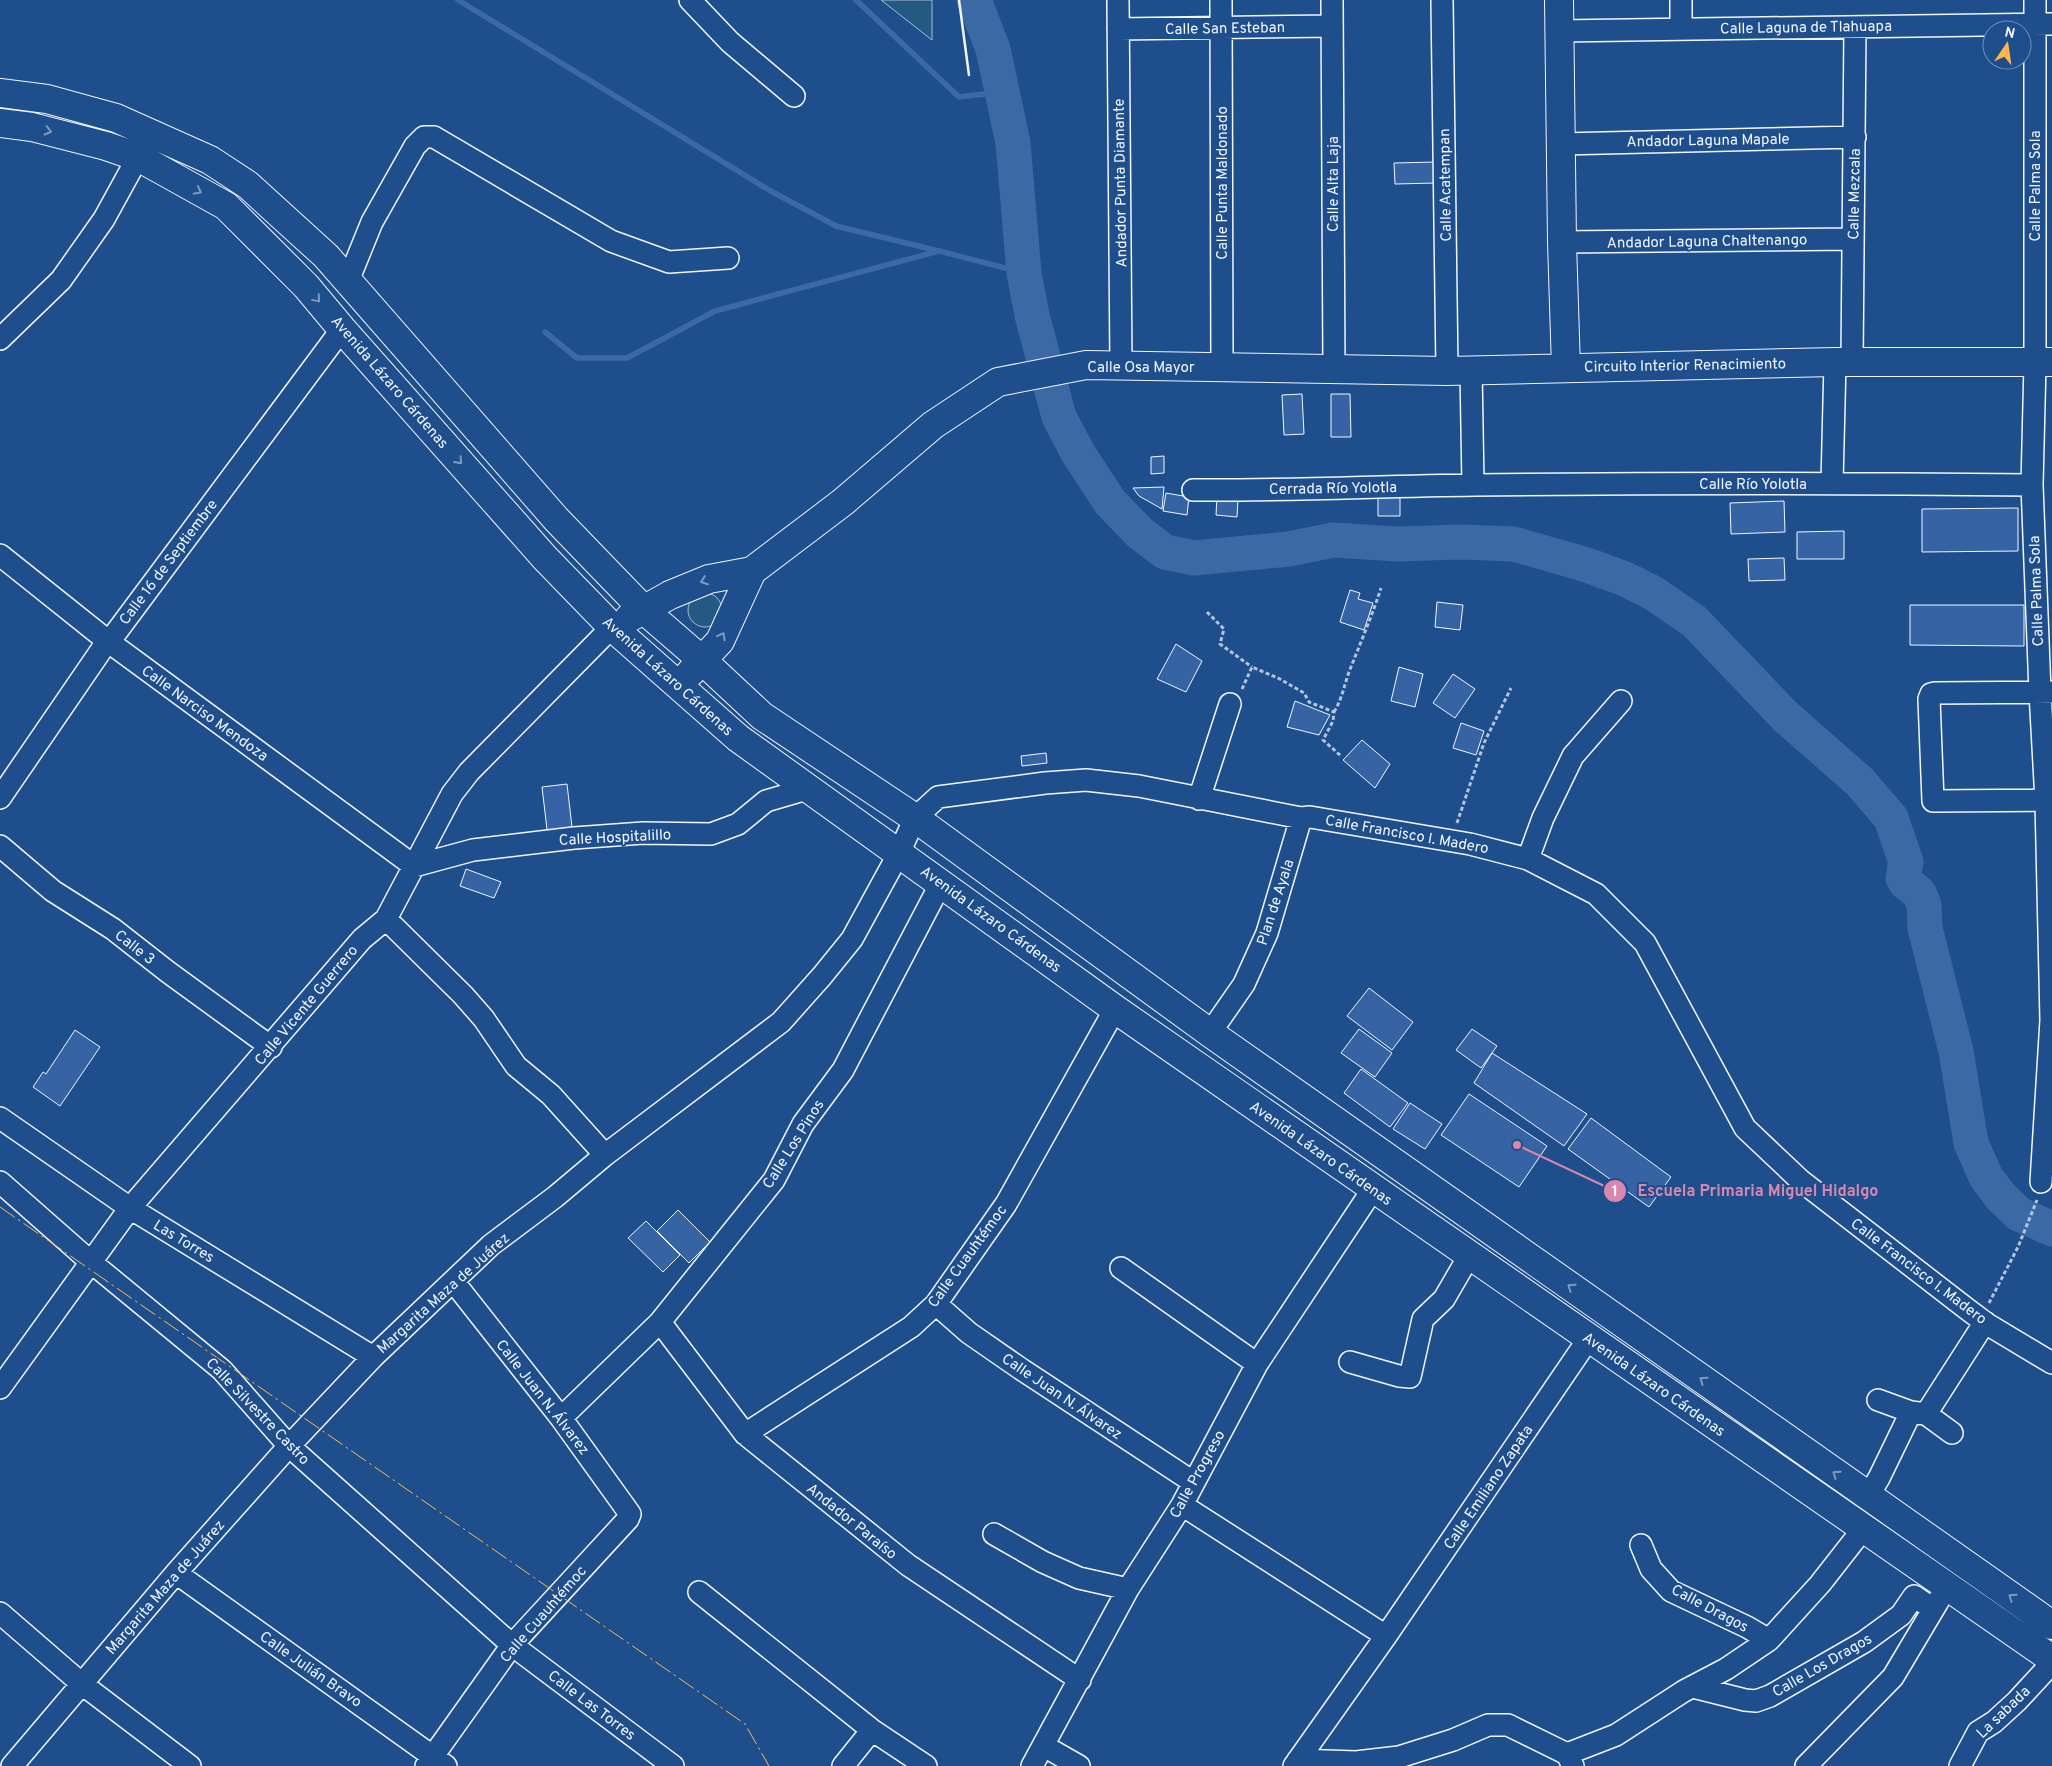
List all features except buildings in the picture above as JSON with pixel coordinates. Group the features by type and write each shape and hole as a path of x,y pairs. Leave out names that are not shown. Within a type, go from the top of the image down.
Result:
{"main road":[{"name":"Circuito Interior Renacimiento","path":"1559,0 1562,242 1566,368 1843,362 2043,362"},
{"name":"Avenida Lázaro Cárdenas","path":"0,93 47,99 116,118 210,160 248,185 326,256 557,520 644,610 762,716 915,818 1210,1033 2052,1626"},
{"name":"Avenida Lázaro Cárdenas","path":"0,123 32,127 106,146 138,157 226,206 306,286 546,558 612,627 738,738 1115,1010 1863,1529 1940,1598 2052,1661"},
{"name":"Calle Osa Mayor","path":"612,627 670,595 709,578 752,571 843,502 933,425 998,382 1086,365 1121,367 1459,370 1566,368"},
{"name":"Calle Osa Mayor","path":"678,685 703,661 720,641 752,571"}],"street":[{"path":"690,0 730,42 794,96"},
{"name":"Andador Punta Diamante","path":"1118,0 1121,367"},
{"name":"Calle Punta Maldonado","path":"1221,0 1222,367"},
{"name":"Calle Alta Laja","path":"1332,0 1334,369"},
{"name":"Calle Acatempan","path":"1442,0 1459,370 1473,485"},
{"path":"1681,0 1681,29"},
{"name":"Calle Palma Sola","path":"2034,0 2043,24 2044,235 2043,362 2032,485 2044,605 2052,1020 2042,1182"},
{"name":"Calle Laguna de Tlahuapa","path":"1560,31 2043,24"},
{"name":"Calle San Esteban","path":"1118,29 1332,26"},
{"name":"Calle Mezcala","path":"1832,483 1853,239 1855,27"},
{"path":"348,280 372,222 415,146 424,137 434,137 611,241 669,262 728,258"},
{"name":"Andador Laguna Mapale","path":"1562,144 1855,137"},
{"path":"0,339 61,280 104,219 138,157"},
{"name":"Andador Laguna Chaltenango","path":"1562,242 1853,239"},
{"name":"Calle 16 de Septiembre","path":"0,798 102,648 109,642 342,329"},
{"name":"Calle Río Yolotla","path":"1473,485 1832,483 2032,485"},
{"name":"Cerrada Río Yolotla","path":"1193,490 1473,485"},
{"name":"Calle Narciso Mendoza","path":"0,555 109,642 414,866"},
{"name":"Calle Vicente Guerrero","path":"0,1388 130,1208 271,1047 362,939 386,919 452,794 469,772 612,627"},
{"path":"2046,692 1930,694 1929,699 1934,801 2049,801"},
{"path":"1528,859 1543,818 1573,756 1621,701"},
{"path":"1199,799 1230,704"},
{"name":"Calle Francisco I. Madero","path":"915,818 938,797 1045,782 1086,780 1139,786 1301,818 1310,817 1455,841 1528,859 1596,894 1645,943 1745,1128 1800,1180 1983,1321 2052,1363"},
{"name":"Calle Hospitalillo","path":"414,866 473,850 574,838 643,833 711,834 738,824 766,801 807,789"},
{"name":"Margarita Maza de Juárez","path":"12,1766 176,1573 373,1357 491,1245 555,1197 605,1155 781,1022 852,939 899,853 915,818"},
{"name":"Plan de Ayala","path":"1210,1033 1244,984 1267,933 1301,818"},
{"name":"Calle 3","path":"0,846 53,892 113,929 168,972 271,1047"},
{"name":"Calle Los Pinos","path":"561,1418 660,1322 774,1180 803,1124 843,1070 941,883"},
{"path":"386,919 463,995 484,1019 516,1066 551,1095 605,1155"},
{"name":"Calle Cuauhtémoc","path":"745,1434 911,1327 936,1304 1006,1204 1115,1010"},
{"name":"Las Torres","path":"0,1118 130,1208 373,1357"},
{"name":"Calle Silvestre Castro","path":"0,1182 92,1263 222,1370 290,1446 512,1645"},
{"name":"Calle Progreso","path":"1032,1766 1128,1589 1182,1505 1257,1364 1373,1189"},
{"path":"1350,1362 1399,1376 1410,1377 1423,1319 1444,1298 1469,1256"},
{"path":"1121,1268 1257,1364"},
{"name":"Calle Juan N. Álvarez","path":"453,1281 561,1418 630,1514"},
{"name":"Calle Juan N. Álvarez","path":"936,1304 968,1333 1193,1482"},
{"path":"1868,1496 1918,1413 1983,1321"},
{"name":"Andador Paraíso","path":"660,1322 745,1434 908,1565 1080,1680"},
{"name":"Calle Emiliano Zapata","path":"1296,1763 1386,1636 1589,1338"},
{"path":"1878,1400 1918,1413 1952,1433"},
{"path":"1182,1505 1386,1636"},
{"name":"Calle Cuauhtémoc","path":"435,1763 512,1645 628,1519 630,1514"},
{"path":"1296,1763 1356,1762 1399,1757 1453,1740 1488,1725 1508,1725 1570,1760 1616,1735 1684,1691 1726,1670 1770,1640 1820,1584 1863,1529"},
{"path":"994,1534 1043,1562 1079,1578 1128,1589"},
{"name":"Calle Dragos","path":"1641,1545 1650,1569 1671,1590 1770,1640"},
{"name":"Calle Julián Bravo","path":"176,1573 435,1763"},
{"path":"700,1592 872,1730 926,1766"},
{"name":"Calle Los Dragos","path":"1693,1687 1756,1701 1770,1696 1864,1642 1901,1615 1914,1596 1940,1598"},
{"path":"1806,1766 1893,1677 1940,1598"},
{"path":"0,1612 82,1684 190,1766"},
{"name":"Calle Las Torres","path":"512,1645 673,1766"},
{"name":"La sabada","path":"1960,1766 1978,1732 1994,1722 2017,1701 2052,1661"},
{"path":"843,1766 872,1730"},
{"path":"1044,1746 1079,1766"}],"path":[{"path":"1341,756 1323,740 1333,721 1334,712 1342,699 1348,674 1364,637 1381,588"},
{"path":"1207,612 1224,629 1220,644 1252,667 1278,678 1304,693 1309,702 1334,712"},
{"path":"1230,704 1237,701 1252,667"},
{"path":"1455,841 1458,821 1484,743 1511,688"},
{"path":"1983,1321 2018,1247 2032,1211"}],"shaded area":[{"path":"881,0 932,0 932,40"},
{"path":"705,593 712,594 717,598 721,603 721,617 717,622 712,626 705,627 698,626 693,622 689,617 688,610 689,603 693,598 698,594"}],"waterway":[{"path":"458,0 769,190 836,226 939,251"},
{"path":"856,0 959,97 1001,92"},
{"path":"974,0 993,49 1013,143 1024,273 1032,315 1059,417 1078,453 1110,502 1140,533 1165,552 1194,558 1289,549 1333,540 1398,544 1460,542 1514,544 1587,565 1625,579 1653,593 1694,621 1785,716 1860,782 1891,818 1906,862 1903,878 1906,883 1919,893 1924,905 1925,928 1956,1051 1971,1143 1986,1177 2001,1197 2019,1214 2052,1229"},
{"path":"545,332 577,358 627,358 715,311 939,251 1024,273"}],"wall":[{"path":"959,0 969,75"}],"power":[{"path":"0,1207 745,1724 769,1766"}],"place":[{"name":"Escuela Primaria Miguel Hidalgo","path":"1517,1145"}]}
